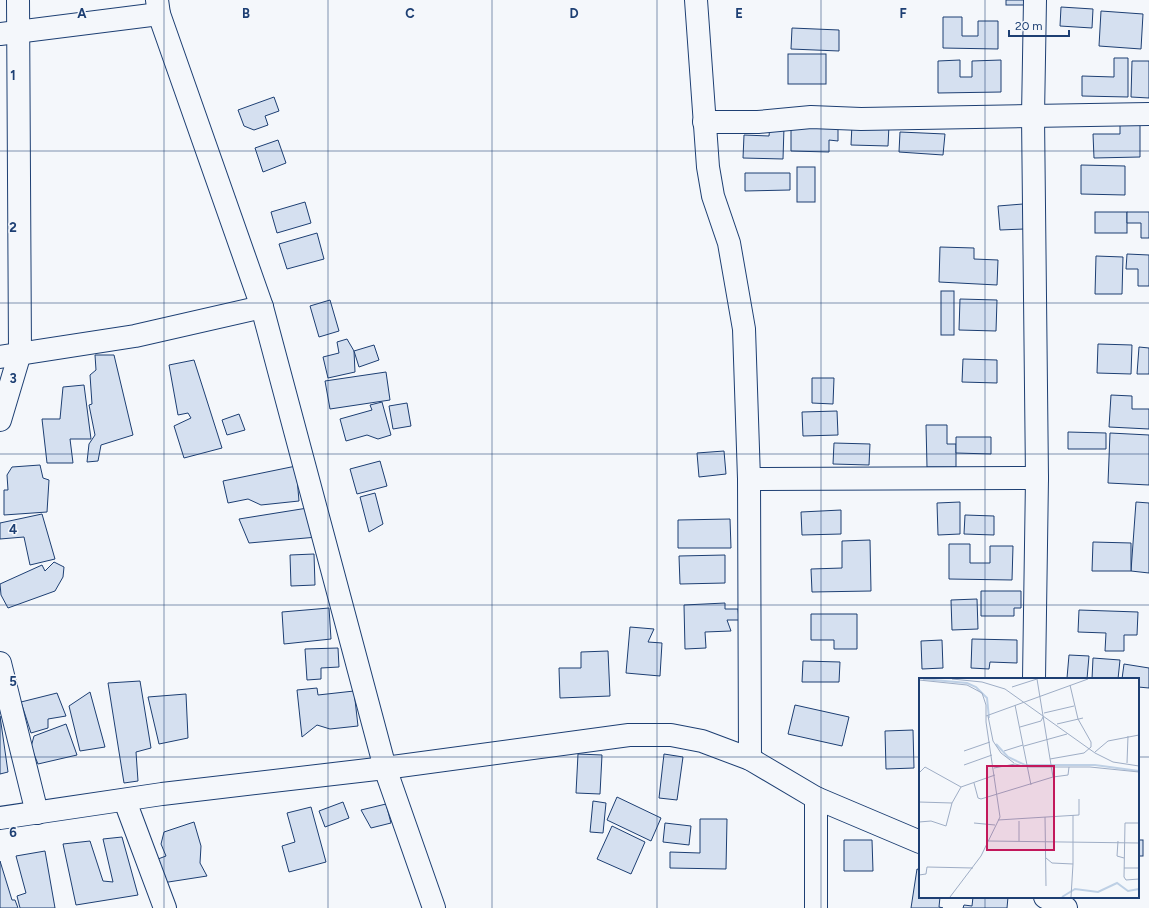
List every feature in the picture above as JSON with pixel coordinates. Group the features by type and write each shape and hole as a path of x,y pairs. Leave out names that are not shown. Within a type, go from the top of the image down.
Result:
{"street":[{"path":"0,420 7,356 7,33 18,0"},
{"path":"696,0 708,167 713,196 729,243 744,329 749,479 750,759"},
{"path":"1034,678 1037,478 1033,116 1035,0"},
{"path":"7,33 158,7 262,307 385,768 434,908"},
{"path":"704,122 758,122 811,117 861,119 953,116 1149,114"},
{"path":"7,356 135,336 262,307"},
{"path":"749,479 1037,478"},
{"path":"0,663 37,813"},
{"path":"0,818 125,801 162,794 385,768 629,735 671,735 702,740 750,759 816,798 919,842"},
{"path":"816,798 816,908"},
{"path":"125,801 165,908"},
{"path":"1047,898 1066,908"}],"building":[{"path":"1006,0 1028,0 1028,5 1006,5"},
{"path":"1061,7 1093,9 1092,28 1060,26"},
{"path":"1101,11 1143,14 1141,49 1099,46"},
{"path":"943,17 962,17 962,36 978,36 978,21 998,21 998,49 943,48"},
{"path":"792,28 839,30 839,51 791,49"},
{"path":"788,54 826,54 826,84 788,84"},
{"path":"1114,58 1128,58 1128,97 1082,96 1082,76 1114,77"},
{"path":"960,60 960,77 972,77 972,61 1001,60 1001,92 938,93 938,61"},
{"path":"1132,61 1149,61 1149,98 1131,97"},
{"path":"274,97 279,111 265,116 268,125 254,130 244,126 238,110"},
{"path":"1120,121 1140,121 1140,157 1094,158 1093,134 1120,134"},
{"path":"852,124 889,125 888,146 851,145"},
{"path":"770,126 784,127 783,159 743,158 744,135 769,136"},
{"path":"791,126 838,127 838,141 829,140 829,152 791,151"},
{"path":"900,132 945,134 943,155 899,152"},
{"path":"278,140 286,163 263,172 255,148"},
{"path":"1081,165 1125,166 1125,195 1081,194"},
{"path":"797,167 815,167 815,202 797,202"},
{"path":"745,173 790,173 790,190 745,191"},
{"path":"305,202 311,223 277,233 271,212"},
{"path":"1023,204 1024,229 1000,230 998,206"},
{"path":"1095,212 1127,212 1127,233 1095,233"},
{"path":"1127,212 1149,212 1149,238 1141,238 1141,223 1127,223"},
{"path":"317,233 324,259 287,269 279,244"},
{"path":"940,247 974,248 974,259 998,260 997,285 939,282"},
{"path":"1127,254 1149,255 1149,286 1138,286 1138,269 1126,269"},
{"path":"1096,256 1123,257 1122,294 1095,294"},
{"path":"941,291 954,291 954,335 941,335"},
{"path":"960,299 997,300 996,331 959,330"},
{"path":"330,300 339,331 319,337 310,306"},
{"path":"347,339 354,351 355,372 328,378 323,357 339,353 337,342"},
{"path":"1098,344 1132,345 1131,374 1097,373"},
{"path":"374,345 379,360 359,367 354,351"},
{"path":"1139,347 1149,348 1149,374 1137,374"},
{"path":"95,355 114,355 133,435 101,445 98,461 87,462 89,444 95,435 89,405 92,404 90,375 96,370"},
{"path":"963,359 997,360 997,383 962,382"},
{"path":"194,360 222,448 184,458 174,426 191,418 188,413 178,415 169,365"},
{"path":"386,372 390,400 330,409 325,381"},
{"path":"812,378 834,378 833,404 812,403"},
{"path":"84,385 91,439 70,439 73,463 47,463 42,419 60,419 63,387"},
{"path":"1111,395 1132,396 1132,409 1149,409 1149,429 1109,427"},
{"path":"382,402 391,435 378,439 367,435 346,441 340,419 372,410 370,405"},
{"path":"407,403 411,426 393,429 389,406"},
{"path":"837,411 838,435 803,436 802,412"},
{"path":"239,414 245,430 227,435 222,420"},
{"path":"926,425 947,425 947,444 956,444 956,467 927,467"},
{"path":"1068,432 1106,433 1106,449 1068,449"},
{"path":"1110,433 1149,435 1149,485 1108,483"},
{"path":"956,437 991,437 991,454 956,453"},
{"path":"834,443 870,444 869,465 833,464"},
{"path":"724,451 726,474 699,477 697,453"},
{"path":"380,461 387,486 357,494 350,469"},
{"path":"40,465 43,478 49,480 47,512 4,515 4,490 8,490 7,475 12,467"},
{"path":"296,466 299,501 261,505 248,499 228,503 223,481"},
{"path":"375,493 383,524 369,532 360,497"},
{"path":"960,502 960,534 938,535 937,503"},
{"path":"1136,502 1149,503 1149,573 1131,571"},
{"path":"320,506 329,536 249,543 239,519"},
{"path":"841,510 841,534 802,535 801,512"},
{"path":"42,514 55,559 30,565 24,537 0,539 0,523"},
{"path":"965,515 994,516 994,535 964,534"},
{"path":"730,519 731,548 678,548 678,520"},
{"path":"870,540 871,591 812,592 811,569 842,568 842,541"},
{"path":"1093,542 1131,543 1131,571 1092,571"},
{"path":"949,544 970,544 970,563 990,563 990,546 1013,546 1012,580 949,579"},
{"path":"314,554 315,585 291,586 290,555"},
{"path":"725,555 725,583 680,584 679,556"},
{"path":"54,562 64,567 63,577 55,591 8,608 1,595 0,584 42,565 45,571"},
{"path":"981,591 1021,591 1021,608 1014,608 1014,616 981,616"},
{"path":"977,599 978,629 952,630 951,600"},
{"path":"725,603 725,609 738,609 739,620 727,620 731,631 705,632 706,648 685,649 684,605"},
{"path":"329,608 331,639 284,644 282,612"},
{"path":"1079,610 1138,612 1137,635 1124,635 1124,651 1105,651 1106,633 1078,632"},
{"path":"811,614 857,614 857,649 834,649 834,640 811,640"},
{"path":"630,627 654,629 648,642 662,643 660,676 626,673"},
{"path":"972,639 1017,640 1017,663 990,662 989,669 971,668"},
{"path":"942,640 943,668 922,669 921,641"},
{"path":"338,648 339,667 321,668 321,679 307,680 305,649"},
{"path":"608,651 610,696 560,698 559,668 581,668 581,652"},
{"path":"1069,655 1089,656 1087,678 1067,678"},
{"path":"1093,658 1120,660 1118,678 1092,678"},
{"path":"803,661 840,662 839,682 802,682"},
{"path":"1124,664 1149,668 1149,688 1139,687 1139,678 1122,678"},
{"path":"140,681 151,748 136,752 138,781 124,783 108,683"},
{"path":"317,688 318,695 354,691 358,726 330,729 317,725 302,737 297,690"},
{"path":"90,692 105,747 80,751 69,706"},
{"path":"57,693 66,716 48,719 48,728 31,733 21,702"},
{"path":"186,694 188,738 159,744 148,697"},
{"path":"795,705 849,717 842,746 788,734"},
{"path":"0,716 8,772 0,774"},
{"path":"66,724 77,755 38,764 31,747 34,736"},
{"path":"913,730 914,768 886,769 885,731"},
{"path":"578,754 602,755 600,794 576,793"},
{"path":"664,754 683,757 677,800 659,798"},
{"path":"617,797 661,818 651,841 607,820"},
{"path":"593,801 606,803 603,833 590,832"},
{"path":"343,802 349,818 325,827 319,811"},
{"path":"386,804 391,823 371,828 361,810"},
{"path":"311,807 326,862 289,872 282,846 295,842 287,813"},
{"path":"700,819 727,819 726,869 670,868 670,852 700,853"},
{"path":"194,822 201,846 200,863 207,876 162,883 158,873 158,859 166,856 161,844 164,832"},
{"path":"665,823 691,826 689,845 663,842"},
{"path":"612,826 645,842 631,874 597,859"},
{"path":"122,837 138,895 76,905 63,844 90,841 103,881 113,882 103,839"},
{"path":"844,840 872,840 873,871 844,871"},
{"path":"1139,840 1143,840 1143,856 1139,856"},
{"path":"45,851 55,908 20,908 17,896 26,893 16,856"},
{"path":"0,861 12,900 15,900 18,908 0,908"},
{"path":"917,869 919,870 919,898 940,898 939,907 943,908 911,908"},
{"path":"973,898 1008,898 1007,908 963,908 964,905 972,906"}]}
